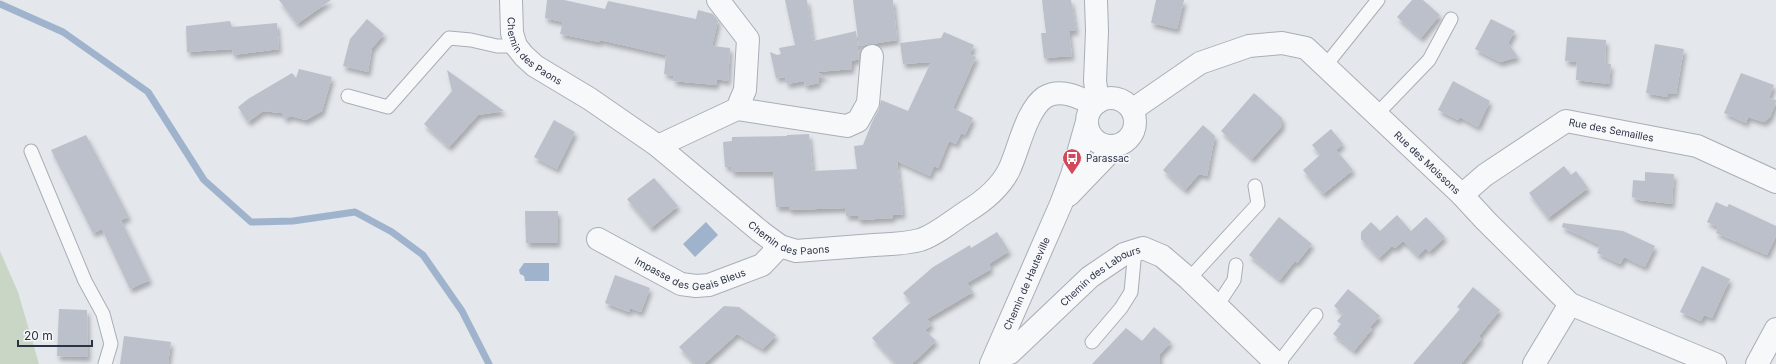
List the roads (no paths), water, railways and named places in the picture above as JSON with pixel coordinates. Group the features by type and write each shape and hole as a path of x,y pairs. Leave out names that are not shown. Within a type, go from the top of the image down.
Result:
{"street":[{"name":"Chemin des Paons","path":"512,0 512,33 516,46 535,66 590,99 658,146 733,210 780,246 796,251 902,243 920,240 984,200 998,186 1008,172 1017,153 1029,118 1036,106 1045,98 1057,92 1096,103"},
{"path":"718,0 748,39 745,90 737,109"},
{"path":"1096,0 1096,103"},
{"name":"Rue des Moissons","path":"1132,110 1200,62 1249,46 1282,43 1306,48 1326,65 1462,195 1570,304 1716,364"},
{"path":"658,146 737,109 847,126 858,121 868,103 872,56"},
{"path":"1113,98 1127,103 1132,110 1136,123 1134,131 1130,138 1123,144 1106,146 1093,139 1086,125 1088,112 1096,103 1113,98"},
{"name":"Rue des Semailles","path":"1462,195 1486,175 1566,121 1697,146 1776,182"},
{"name":"Chemin de Hauteville","path":"993,360 1061,204 1072,175 1086,125"},
{"name":"Chemin de Hauteville","path":"1061,204 1115,146"},
{"name":"Impasse des Geais Bleus","path":"598,239 681,284 696,286 709,285 762,265 780,246"},
{"name":"Chemin des Labours","path":"993,360 1010,353 1090,276 1124,254 1143,248 1162,256 1189,279 1278,364"},
{"path":"1534,364 1570,304"},
{"path":"1757,364 1776,329"}],"lane":[{"path":"1326,65 1378,0"},
{"path":"1377,114 1429,60 1451,19"},
{"path":"348,96 388,107 449,38 471,40 497,46 516,46"},
{"path":"31,151 86,281 103,314 111,344 105,364"},
{"path":"1189,279 1258,204 1255,186"},
{"path":"1092,342 1121,308 1131,292 1135,250"},
{"path":"1217,306 1234,280 1236,265"},
{"path":"1278,364 1316,315"}],"water":[{"path":"706,222 718,235 695,257 683,244"},
{"path":"524,263 549,263 549,281 525,281 524,276 520,274 519,270"}],"waterway":[{"path":"0,4 63,32 148,92 204,180 251,222 293,221 355,212 392,232 423,255 462,311 489,364"}],"place":[{"name":"Parassac","path":"1072,175"}]}
